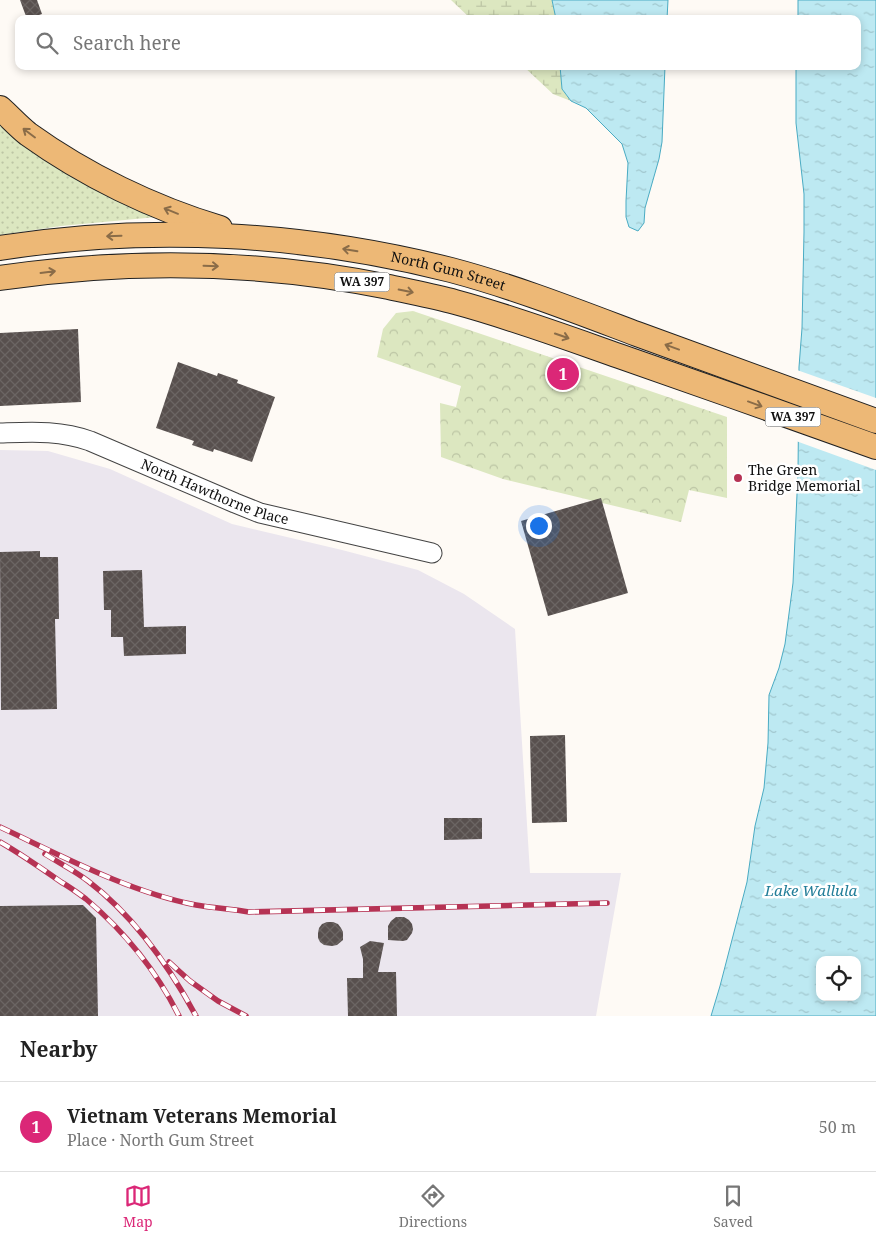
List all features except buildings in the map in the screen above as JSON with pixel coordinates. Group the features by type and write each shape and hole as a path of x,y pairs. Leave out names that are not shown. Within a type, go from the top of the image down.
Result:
{"main road":[{"path":"0,108 27,133 67,160 120,188 192,220 250,238"},
{"name":"North Gum Street","path":"0,248 45,241 107,236 182,235 250,238 311,244 386,256 452,271 520,291 876,421"},
{"name":"North Gum Street","path":"0,278 84,268 151,265 227,266 287,271 373,284 454,302 553,333 876,447"}],"street":[{"name":"North Hawthorne Place","path":"0,433 51,433 76,436 260,513 432,553"}],"shaded area":[{"path":"0,450 48,451 110,469 232,524 418,570 464,594 515,629 530,873 621,873 596,1016 0,1016"}],"green space":[{"path":"451,0 552,0 555,15 467,15"},
{"path":"527,70 560,70 562,89 571,101 553,94"},
{"path":"0,114 157,217 61,226 0,235"},
{"path":"413,311 727,417 727,498 689,490 681,522 503,479 441,457 440,403 456,407 461,386 377,357 383,329 396,313"}],"water":[{"path":"552,0 668,0 667,15 555,15"},
{"name":"Lake Wallula","path":"798,0 876,0 876,1016 711,1016 747,882 755,826 764,788 768,743 769,695 785,644 793,583 798,472 804,194 796,123 796,70 861,70 861,15 798,15"},
{"path":"560,70 665,70 662,142 645,208 644,223 638,231 629,227 626,217 628,163 622,144 586,108 571,101 562,89"}],"pier":[{"path":"797,370 876,398 876,470 796,441"}],"railway":[{"path":"0,827 96,872 146,891 196,905 249,912 607,903"},
{"path":"0,842 74,890 100,911 126,938 150,968 179,1016"},
{"path":"45,854 88,881 105,895 135,926 162,961 196,1016"},
{"path":"169,962 190,981 218,1001 246,1016"}],"place":[{"name":"Vietnam Veterans Memorial","path":"563,374"},
{"name":"The Green Bridge Memorial","path":"738,478"}]}
